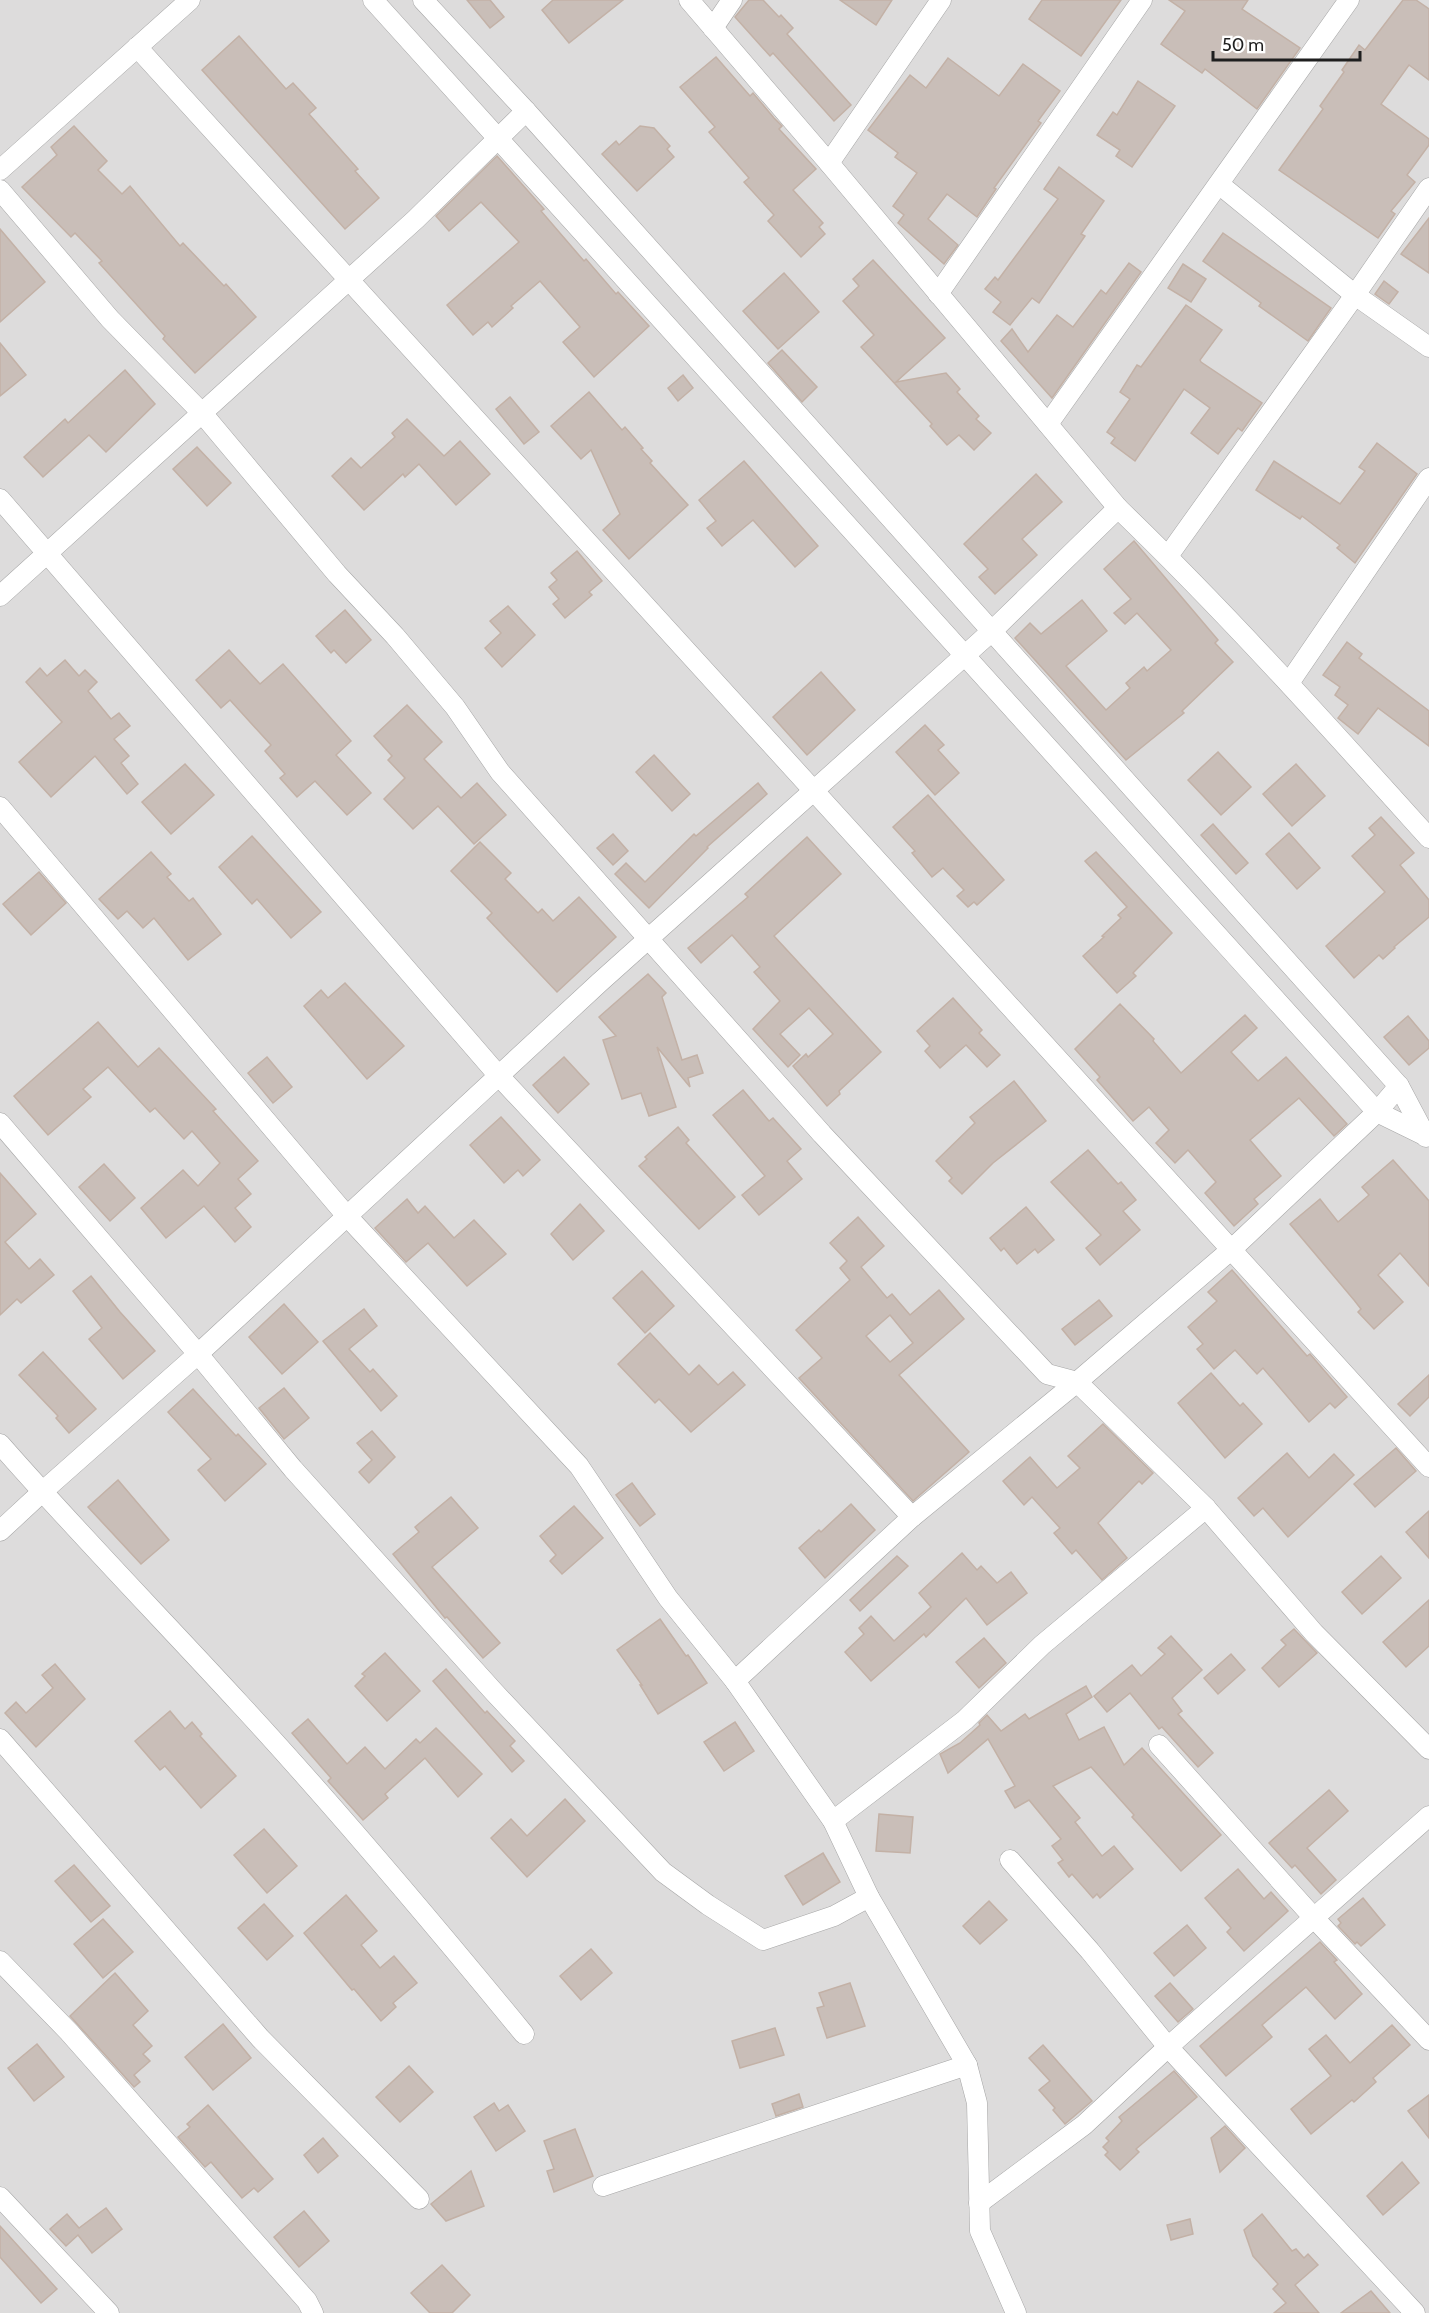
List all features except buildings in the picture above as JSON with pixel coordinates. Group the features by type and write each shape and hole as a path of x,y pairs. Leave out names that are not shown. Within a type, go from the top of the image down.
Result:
{"street":[{"path":"0,170 190,0"},
{"path":"373,0 1377,1112 1426,1138"},
{"path":"423,0 526,111 1399,1086 1426,1138"},
{"path":"713,28 732,0"},
{"path":"829,163 941,0"},
{"path":"938,294 1142,0"},
{"path":"1048,424 1349,0"},
{"path":"691,1 1118,508 1168,556 1289,682 1429,838"},
{"path":"137,47 1429,1467"},
{"path":"0,596 416,219 526,111"},
{"path":"1219,184 1355,295 1429,347"},
{"path":"1168,556 1429,188"},
{"path":"0,190 110,319 202,412 337,574 455,707 500,772 851,1166 1047,1374 1077,1382 1206,1508 1314,1633 1429,1749"},
{"path":"1289,682 1429,478"},
{"path":"0,499 498,1075 912,1517"},
{"path":"0,1531 198,1354 648,938 992,631 1118,508"},
{"path":"0,807 346,1215 579,1466 668,1598 735,1681 833,1821 869,1897 967,2065 976,2103 980,2231 1016,2313"},
{"path":"735,1681 912,1517 1077,1382 1232,1250 1377,1112 1399,1086"},
{"path":"0,1123 308,1486 494,1692 663,1872 708,1905 763,1940 834,1916 869,1897"},
{"path":"0,1444 42,1492 242,1705 438,1929 524,2034"},
{"path":"833,1821 965,1720 1042,1645 1206,1508"},
{"path":"0,1739 260,2038 419,2199"},
{"path":"1159,1745 1314,1918 1429,2040"},
{"path":"979,2203 1084,2125 1168,2047 1429,1816"},
{"path":"1010,1860 1090,1951 1168,2047 1414,2313"},
{"path":"0,1961 69,2032 307,2301 314,2313"},
{"path":"603,2186 967,2065"},
{"path":"0,2197 109,2313"}],"shaded area":[{"path":"0,0 1429,0 1429,2313 0,2313"}]}
